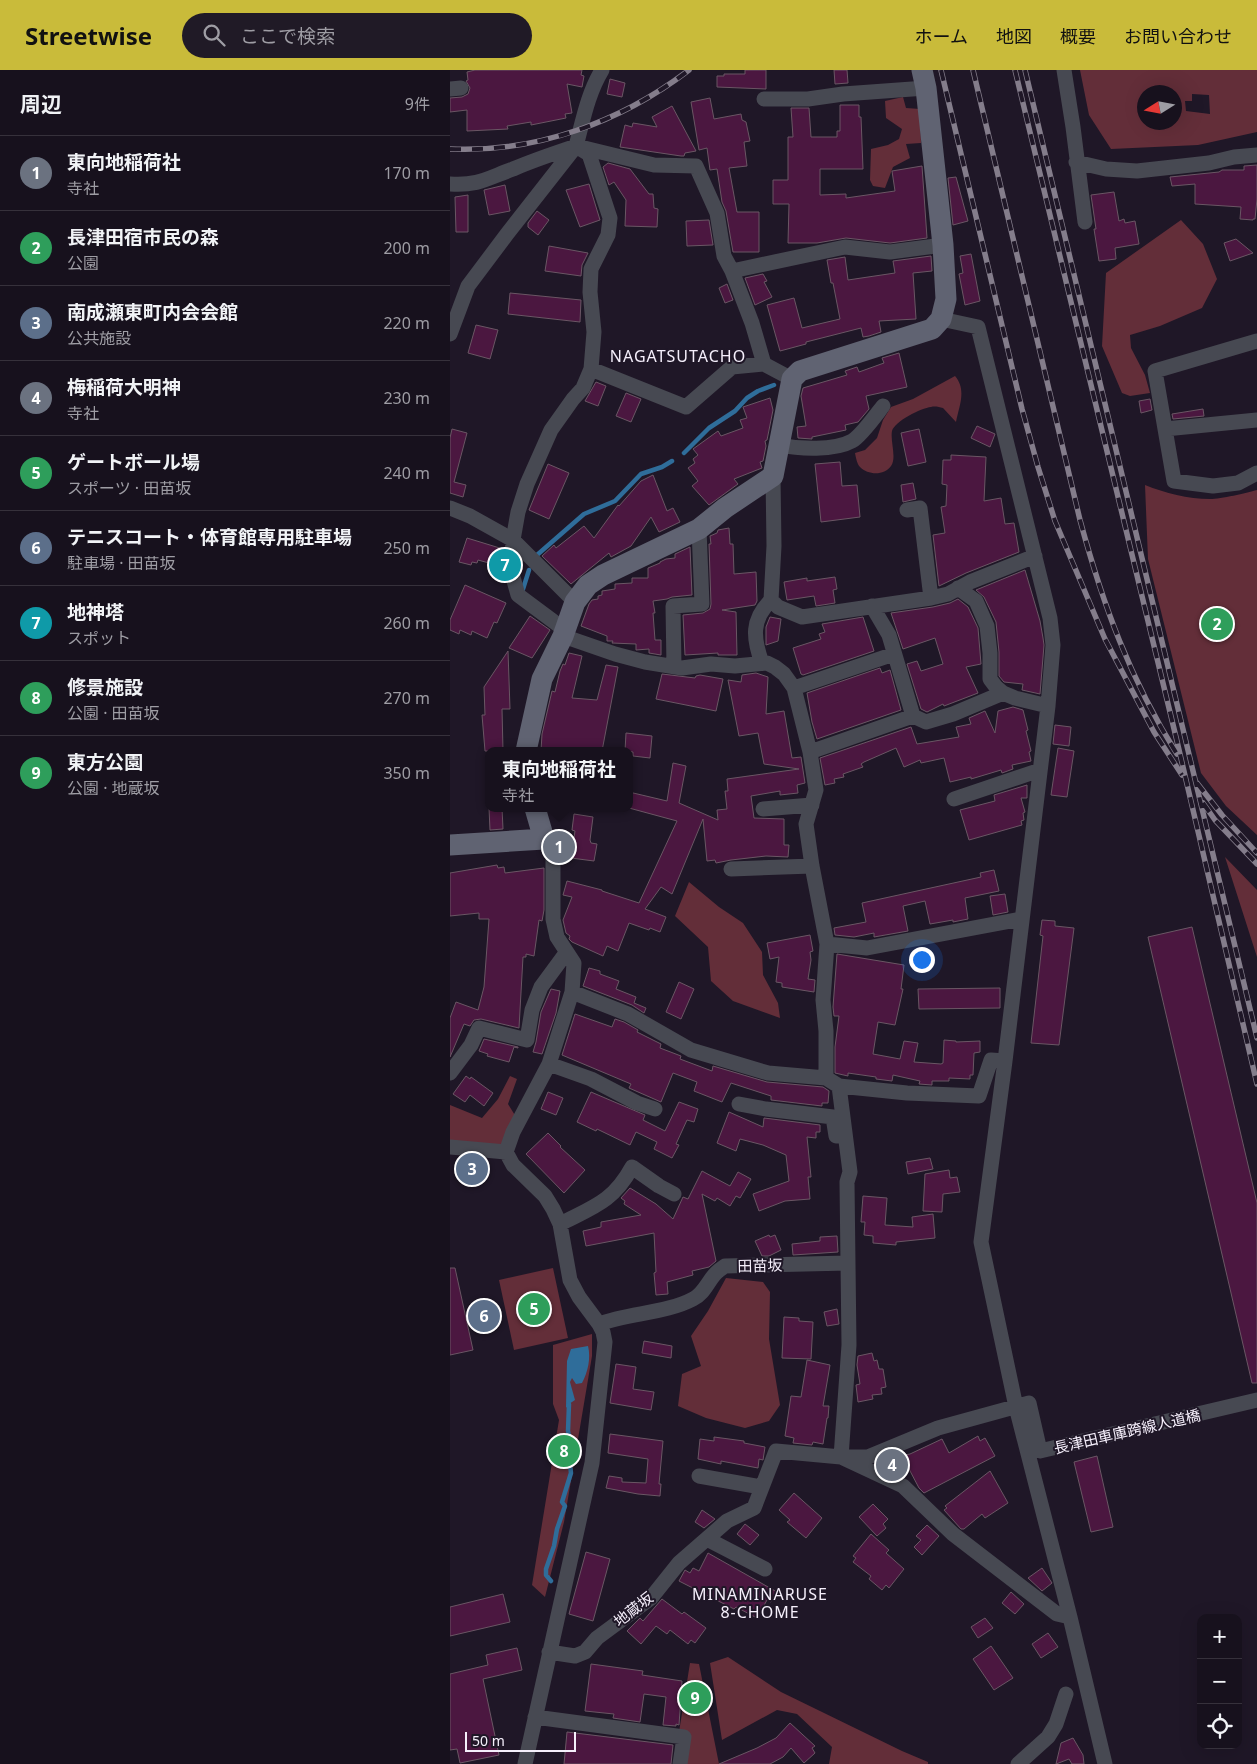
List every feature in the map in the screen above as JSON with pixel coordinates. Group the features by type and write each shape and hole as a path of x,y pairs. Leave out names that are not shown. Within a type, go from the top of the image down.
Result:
{"street":[{"path":"450,334 468,286 576,146 595,81 602,70"},
{"path":"1064,70 1085,222"},
{"path":"762,663 755,641 755,631 762,610 771,600 774,546 773,476 792,379 800,370 932,329 941,319 946,299 943,245 924,79 808,99 764,99"},
{"path":"576,146 589,154 610,218 608,235 591,269 590,292 594,332 591,369 583,388 551,430 527,484 518,512 513,540 511,570 518,595 564,633 615,654 674,667 682,668 711,664 735,666 762,663 776,667 784,674 794,688 810,752 816,790 806,824 827,944 823,1000 826,1031 826,1078"},
{"path":"450,184 462,185 481,182 576,146 654,165 696,166 717,213 724,256 732,271 752,323 764,364"},
{"path":"1076,162 1106,169 1137,171 1209,163 1257,155"},
{"path":"732,271 845,247 890,252 943,245"},
{"path":"941,319 978,326 1050,618 1053,645 1048,706 1005,1061 980,1242 1023,1408 1105,1764"},
{"path":"1257,340 1155,372 1174,481 1213,486 1238,483 1257,473"},
{"path":"591,369 686,408 732,367 764,364 792,379"},
{"path":"779,445 802,448 840,446 853,440 883,406"},
{"path":"1165,429 1257,420"},
{"path":"527,747 542,679 564,633 575,602 588,585 603,575 699,529 725,508 773,476"},
{"path":"450,508 470,516 513,540 575,602"},
{"path":"907,510 920,508 931,598"},
{"path":"674,667 672,606 702,604 699,529"},
{"path":"771,600 778,607 802,617 931,598 948,594 1035,556"},
{"path":"958,588 976,601 987,626 990,679 996,687 1003,693 1015,698 1048,706"},
{"path":"872,606 889,635 913,716"},
{"path":"794,688 894,654"},
{"path":"810,752 913,716 926,722 953,714 1003,693"},
{"path":"954,799 1040,770"},
{"path":"763,809 812,804"},
{"path":"525,1764 592,1463 605,1353 603,1332 600,1324 579,1297 570,1280 560,1224 545,1196 513,1165 506,1152 513,1132 549,1064 572,992 574,963 557,937 553,918 553,858 544,839 535,812"},
{"path":"450,845 544,839"},
{"path":"730,869 812,866"},
{"path":"827,944 867,948 1022,919"},
{"path":"450,1073 471,1045 479,1028 527,1040 532,1010 541,987 566,953"},
{"path":"572,992 628,1014 691,1050 768,1073 826,1078 840,1086 907,1093 979,1096 991,1060 1005,1061"},
{"path":"549,1064 591,1079 637,1103 656,1109"},
{"path":"840,1086 850,1172 847,1182 849,1346 841,1458"},
{"path":"739,1104 834,1117 841,1174 847,1182"},
{"path":"450,1147 506,1152"},
{"path":"560,1224 604,1202 624,1182 632,1167 658,1186 674,1194"},
{"name":"田苗坂","path":"600,1324 615,1318 664,1309 693,1299 700,1294 716,1273 726,1266 848,1263"},
{"name":"長津田車庫跨線人道橋","path":"1023,1408 1040,1451 1257,1400"},
{"path":"841,1458 868,1457 938,1428 1023,1408"},
{"name":"地蔵坂","path":"549,1652 575,1656 585,1652 596,1638 651,1598 680,1563 727,1521 754,1508 776,1451 841,1458"},
{"path":"841,1458 903,1486 954,1534 1057,1614 1070,1618"},
{"path":"699,1476 761,1487"},
{"path":"707,1539 765,1569"},
{"path":"1018,1764 1048,1737 1056,1724 1066,1694"},
{"path":"535,1717 684,1737 680,1764"}],"shaded area":[{"path":"1080,70 1257,70 1257,132 1198,145 1111,149 1089,115","holes":["1192,94 1209,95 1210,114 1186,111 1185,101 1192,101"]},
{"path":"903,97 906,108 920,109 921,143 906,144 910,158 893,167 885,188 873,186 870,180 871,149 888,145 899,139 902,129 886,118 885,101"},
{"path":"1181,220 1203,244 1217,279 1202,308 1160,326 1130,335 1131,348 1145,375 1150,393 1130,396 1122,393 1102,346 1106,273"},
{"path":"955,376 961,387 956,422 943,408 932,407 915,412 898,423 892,431 893,463 888,469 880,473 871,473 860,467 855,453 865,450 877,438 883,420 891,407 913,399"},
{"path":"1145,485 1160,491 1202,499 1220,498 1257,490 1257,835 1226,806 1201,773 1148,559"},
{"path":"1225,857 1257,890 1257,957"},
{"path":"689,882 719,907 743,923 762,952 763,975 778,1003 780,1018 733,1001 711,981 708,947 675,916"},
{"path":"510,1076 517,1079 508,1104 516,1117 504,1146 450,1143 450,1105 482,1118 498,1099"},
{"path":"553,1268 568,1338 514,1350 499,1280"},
{"path":"726,1278 763,1282 770,1292 769,1339 780,1405 769,1421 745,1428 706,1418 678,1406 682,1374 701,1366 691,1336 708,1311"},
{"path":"592,1334 592,1356 564,1522 545,1597 532,1585 559,1420 553,1404 553,1345"},
{"path":"728,1657 781,1692 928,1762 928,1764 829,1764 832,1747 797,1714 777,1710 722,1740 710,1663"},
{"path":"690,1663 699,1664 719,1764 687,1764 679,1732"}],"water":[{"path":"588,1346 588,1365 582,1383 576,1384 572,1378 570,1382 575,1400 569,1404 569,1409 566,1407 567,1361 571,1349"}],"building":[{"path":"475,70 582,70 581,75 584,76 582,87 567,84 572,113 565,114 566,118 531,125 531,122 507,126 508,129 467,131 467,110 450,112 450,98 462,97 468,94 470,88 466,81 468,80 467,72"},
{"path":"745,70 766,70 766,89 717,87 717,76 745,74"},
{"path":"834,70 847,70 848,83 835,84"},
{"path":"610,79 625,83 622,97 607,94"},
{"path":"710,98 714,119 741,114 742,120 746,122 750,141 744,142 747,166 729,168 737,212 759,212 759,252 733,252 717,169 710,170 707,148 699,150 691,102"},
{"path":"840,105 859,105 863,169 820,169 820,195 846,194 846,198 895,191 892,171 922,166 927,238 890,243 846,238 817,243 788,243 789,204 773,204 773,180 788,180 788,137 793,137 791,108 809,108 811,137 837,137 837,131 840,131"},
{"path":"672,106 696,151 685,153 684,156 681,156 620,147 625,125 632,127 633,123 657,127 652,117"},
{"path":"608,163 630,169 649,194 653,194 654,208 658,209 657,227 625,226 626,200 614,182 609,185 603,167"},
{"path":"1257,165 1257,199 1255,219 1253,220 1240,219 1241,207 1195,204 1195,184 1172,186 1170,177 1219,172 1222,170 1244,170 1244,166"},
{"path":"956,177 968,221 953,225 948,178"},
{"path":"589,184 600,220 580,227 566,190"},
{"path":"505,185 510,211 489,215 484,190"},
{"path":"1114,192 1119,221 1124,219 1125,223 1135,221 1139,244 1115,248 1116,259 1099,261 1091,195"},
{"path":"468,195 468,232 456,232 455,197"},
{"path":"537,211 549,220 538,235 528,227 528,223"},
{"path":"709,220 713,245 687,246 686,221"},
{"path":"1236,239 1253,253 1230,261 1224,243"},
{"path":"549,246 588,253 582,265 581,276 545,271"},
{"path":"971,254 980,301 965,305 959,274 963,273 960,256"},
{"path":"931,256 932,271 913,273 916,319 879,321 881,332 869,336 863,337 861,328 806,342 806,344 780,351 767,305 794,298 802,328 840,319 827,260 845,257 848,280 895,273 893,261"},
{"path":"763,274 767,281 764,282 772,297 755,305 745,278"},
{"path":"727,284 733,300 725,303 719,288"},
{"path":"510,293 581,300 580,322 508,314"},
{"path":"476,325 498,330 490,359 468,353"},
{"path":"899,353 907,387 866,396 869,409 858,422 845,425 846,430 812,437 812,439 798,438 797,427 806,426 801,396 803,388 847,375 845,371 857,367 859,372 884,363 882,358"},
{"path":"596,382 606,386 598,406 585,401"},
{"path":"626,393 641,399 631,422 616,416"},
{"path":"770,398 773,410 767,440 765,441 763,461 760,462 762,468 734,479 738,484 709,505 692,486 698,481 688,468 695,463 693,459 698,455 693,449 718,431 721,436 743,428 740,420 747,418 743,407"},
{"path":"1150,399 1152,410 1141,413 1139,401"},
{"path":"1203,409 1204,416 1173,419 1172,414"},
{"path":"977,426 995,434 990,447 971,438"},
{"path":"452,429 467,433 454,482 466,485 463,497 450,493 450,438"},
{"path":"919,429 926,462 908,466 901,433"},
{"path":"951,455 986,457 984,501 1001,498 1005,524 1014,523 1019,552 939,586 933,535 945,533 941,507 946,506 947,485 942,484 943,460 951,460"},
{"path":"840,462 842,486 857,485 860,517 821,522 815,464"},
{"path":"548,464 569,473 549,519 529,510"},
{"path":"653,475 667,511 673,508 680,522 659,532 651,517 631,546 611,557 609,553 571,584 542,556 554,545 556,548 584,526 594,538 618,505 641,481"},
{"path":"913,483 916,499 903,502 901,485"},
{"path":"729,528 730,544 733,544 734,574 756,572 757,601 755,605 722,610 736,612 737,655 718,655 718,653 685,655 683,615 703,613 710,609 710,536 717,533 718,530"},
{"path":"467,538 503,549 500,566 478,560 477,563 472,562 471,565 459,562"},
{"path":"690,547 692,595 653,601 655,640 661,640 661,655 649,653 649,649 636,650 636,644 612,643 613,641 607,641 607,636 581,626 589,604 592,600 598,599 598,596 602,595 602,591 615,589 615,584 632,583 632,578 648,578 648,568 666,559 675,558 675,554"},
{"path":"1025,570 1040,621 1044,645 1040,694 1022,690 1023,684 1004,682 999,676 996,622 984,597 976,590"},
{"path":"835,577 837,589 833,590 835,603 816,606 814,596 787,600 784,582 807,578 807,581"},
{"path":"465,585 506,603 497,623 494,622 487,638 472,631 471,635 460,630 459,634 450,630 450,620"},
{"path":"958,599 968,607 978,628 981,664 966,667 978,693 944,706 943,704 927,712 921,709 907,664 917,661 921,671 943,664 935,638 903,649 891,613 933,607"},
{"path":"530,616 550,630 532,658 509,648"},
{"path":"770,617 781,619 778,641 766,645 766,627"},
{"path":"863,617 874,651 803,675 801,674 793,648 821,639 819,634 825,632 822,624"},
{"path":"508,651 510,709 502,709 503,747 485,747 485,751 482,715 485,715 484,687"},
{"path":"569,653 582,656 572,698 597,700 606,665 618,667 603,747 541,747 542,734 552,691 555,692 560,671 563,664 565,665"},
{"path":"880,668 882,673 890,670 901,710 817,739 807,693"},
{"path":"756,673 768,677 766,714 784,711 792,758 801,757 805,783 797,785 798,793 780,795 780,791 751,796 754,818 784,819 784,845 789,845 788,857 766,856 716,863 715,860 707,861 703,819 672,894 661,887 645,909 666,917 660,932 629,923 618,951 607,946 603,956 572,942 569,939 570,936 566,933 563,920 572,897 563,895 567,881 602,890 639,903 677,821 633,809 633,793 667,801 673,763 686,766 679,803 718,820 717,810 727,809 725,791 728,791 727,779 799,769 764,764 758,733 739,736 728,680 741,682 742,675"},
{"path":"662,674 695,678 700,675 723,679 716,711 656,699"},
{"path":"1013,707 1023,710 1028,730 1026,731 1031,751 1029,752 1031,761 1012,765 1013,769 1002,773 1001,770 971,779 971,777 950,782 944,758 921,763 920,760 904,767 896,748 864,762 861,764 863,767 843,774 844,777 834,779 835,783 825,785 820,758 911,727 917,744 959,737 956,727 971,724 969,718 985,711 995,733 998,711"},
{"path":"1055,725 1071,727 1069,746 1053,744"},
{"path":"626,733 652,736 650,758 633,756 633,747 625,747"},
{"path":"1058,748 1074,751 1067,797 1051,795"},
{"path":"1027,785 1027,798 1021,798 1025,812 1023,813 1024,820 1021,821 1022,825 969,840 960,810 995,801 994,795"},
{"path":"489,812 502,812 503,829 490,830"},
{"path":"574,814 593,817 590,840 591,843 597,844 594,861 571,858 575,831 572,830"},
{"path":"497,865 498,868 504,867 505,873 544,868 544,910 542,921 539,920 534,956 526,954 526,957 523,957 519,1028 481,1019 474,1020 470,1026 464,1024 450,1057 450,1018 456,1002 478,1010 484,987 489,919 479,919 479,913 450,916 450,873"},
{"path":"994,870 999,891 965,898 968,919 930,924 925,901 903,906 908,931 874,937 874,933 854,937 835,935 834,928 866,922 862,903 981,877 980,873"},
{"path":"1005,894 1008,912 993,915 990,896"},
{"path":"1042,920 1055,921 1055,926 1074,928 1059,1045 1031,1043 1043,936 1040,935"},
{"path":"1192,927 1257,1203 1257,1383 1252,1383 1148,937"},
{"path":"810,935 813,951 810,952 811,960 808,979 815,980 814,992 782,987 782,983 776,982 779,957 770,959 767,943"},
{"path":"837,954 904,965 901,989 903,989 895,1025 878,1022 873,1054 900,1059 904,1041 918,1043 914,1062 941,1064 943,1063 944,1040 956,1042 980,1041 980,1052 974,1053 973,1075 970,1075 970,1079 949,1078 949,1081 932,1081 932,1085 919,1084 920,1081 893,1075 892,1081 848,1073 848,1076 835,1073 835,1047 839,1016 834,1016 833,1007"},
{"path":"589,968 600,971 600,974 619,981 616,989 636,997 634,1003 646,1008 644,1013 632,1005 583,986"},
{"path":"679,982 694,989 681,1019 666,1012"},
{"path":"1000,988 1000,1008 919,1009 918,989"},
{"path":"551,989 560,991 556,1013 542,1054 533,1052 541,1012"},
{"path":"575,1014 612,1027 615,1019 624,1022 638,1030 637,1032 661,1044 660,1048 681,1056 680,1059 712,1071 713,1066 767,1082 823,1087 829,1091 828,1103 822,1103 822,1106 771,1100 771,1096 731,1083 722,1102 694,1091 697,1082 673,1073 661,1102 629,1088 631,1084 562,1055"},
{"path":"484,1039 518,1048 514,1047 509,1062 487,1056 488,1054 479,1051"},
{"path":"466,1076 470,1079 471,1077 493,1093 484,1106 470,1095 465,1102 453,1094"},
{"path":"548,1092 563,1098 556,1115 541,1109"},
{"path":"591,1092 645,1115 643,1120 665,1131 679,1102 698,1109 694,1122 687,1120 676,1144 679,1145 672,1158 654,1149 657,1142 636,1132 630,1145 597,1129 596,1131 577,1122"},
{"path":"729,1112 763,1127 764,1118 820,1125 820,1132 816,1132 816,1138 807,1137 811,1177 808,1177 810,1199 785,1201 759,1211 753,1194 789,1181 786,1155 763,1145 740,1139 736,1151 717,1143"},
{"path":"548,1133 585,1170 564,1193 526,1154"},
{"path":"930,1158 933,1169 908,1174 906,1162"},
{"path":"484,1160 487,1173 463,1178 460,1165"},
{"path":"949,1170 950,1178 957,1177 960,1192 943,1194 942,1212 923,1211 925,1174"},
{"path":"702,1171 730,1186 738,1172 751,1179 740,1198 736,1196 730,1206 717,1198 715,1201 702,1194 716,1261 709,1267 692,1271 693,1275 667,1282 668,1294 656,1295 654,1233 586,1246 583,1231 601,1227 601,1222 641,1215 624,1204 625,1201 621,1198 630,1188 656,1204 673,1219 683,1197 688,1199"},
{"path":"863,1196 887,1198 885,1225 913,1227 912,1217 933,1214 935,1238 896,1242 896,1245 873,1243 873,1236 864,1235 865,1222 861,1222"},
{"path":"769,1235 770,1237 775,1235 781,1250 769,1256 762,1256 755,1241"},
{"path":"837,1236 838,1252 793,1255 792,1244 820,1241 820,1237"},
{"path":"450,1268 455,1268 473,1350 450,1355"},
{"path":"837,1309 839,1324 827,1326 824,1312"},
{"path":"784,1317 799,1318 799,1321 813,1322 811,1359 782,1358"},
{"path":"644,1341 672,1346 671,1358 642,1353"},
{"path":"872,1353 874,1361 877,1360 879,1369 883,1369 886,1387 881,1388 882,1394 872,1395 873,1399 858,1402 856,1385 860,1384 857,1365 858,1356"},
{"path":"807,1360 830,1365 823,1406 829,1406 823,1444 813,1442 812,1445 793,1443 794,1438 785,1436 791,1396 801,1397"},
{"path":"616,1364 636,1367 633,1389 654,1392 651,1410 610,1403"},
{"path":"610,1434 663,1441 659,1484 661,1484 660,1496 606,1488 609,1476 622,1478 622,1482 646,1483 648,1459 608,1453"},
{"path":"978,1436 980,1441 985,1438 995,1456 924,1493 919,1488 909,1469 895,1471 893,1457 910,1454 942,1439 949,1453"},
{"path":"714,1437 744,1441 744,1443 765,1447 763,1460 759,1459 758,1468 721,1461 721,1464 698,1459 700,1439 714,1441"},
{"path":"1097,1456 1113,1527 1091,1532 1074,1462"},
{"path":"990,1471 1008,1503 985,1518 982,1514 964,1529 961,1529 944,1510 947,1508 945,1506"},
{"path":"794,1493 822,1518 806,1538 787,1522 790,1520 779,1510"},
{"path":"873,1504 888,1519 883,1524 886,1528 877,1536 859,1517"},
{"path":"702,1510 715,1519 704,1528 695,1522"},
{"path":"745,1524 759,1535 750,1545 737,1534"},
{"path":"927,1525 939,1536 922,1555 914,1547 921,1540 916,1536"},
{"path":"871,1534 889,1550 886,1553 904,1569 889,1588 886,1585 882,1590 869,1579 871,1576 853,1562 856,1558 853,1556"},
{"path":"586,1552 610,1559 593,1621 569,1614"},
{"path":"708,1553 777,1592 771,1602 767,1600 757,1618 736,1607 734,1609 679,1581 685,1570 690,1573 693,1568 699,1571"},
{"path":"1042,1568 1052,1583 1042,1591 1028,1578"},
{"path":"1011,1592 1024,1604 1015,1614 1002,1603"},
{"path":"503,1594 510,1622 450,1636 450,1607"},
{"path":"662,1599 682,1614 684,1612 706,1628 695,1643 691,1640 688,1644 670,1630 667,1634 656,1626 641,1644 627,1631 640,1618 643,1621"},
{"path":"985,1618 993,1628 978,1638 971,1627"},
{"path":"1048,1633 1058,1647 1041,1658 1032,1644"},
{"path":"991,1646 1013,1678 994,1690 973,1659"},
{"path":"517,1648 522,1670 483,1679 499,1755 460,1763 457,1749 450,1750 450,1674 488,1665 486,1655"},
{"path":"591,1664 643,1671 642,1675 682,1681 679,1725 663,1725 666,1697 644,1694 640,1722 613,1718 614,1714 585,1711"},
{"path":"790,1723 815,1746 812,1748 815,1753 804,1763 791,1748 783,1757 770,1764 719,1764 776,1738"},
{"path":"567,1732 673,1745 671,1764 564,1764"},
{"path":"1073,1738 1083,1755 1084,1764 1072,1764 1069,1759 1056,1764 1061,1743"}],"waterway":[{"path":"684,453 709,428 735,411 747,398 758,391 774,385"},
{"path":"537,555 584,514 615,501 641,474 662,467 672,461"},
{"path":"523,589 529,570"},
{"path":"551,1581 546,1575 546,1569 565,1506 562,1502 571,1473 570,1465 573,1453 568,1431 569,1404"}],"railway":[{"path":"450,149 514,146 576,131 635,105 689,70"},
{"path":"941,70 1022,409 1055,521 1105,639 1154,732 1182,775"},
{"path":"973,70 1080,520 1098,582 1108,612 1145,698 1177,754"},
{"path":"1015,70 1176,737 1257,1084"},
{"path":"1025,70 1257,1038"},
{"path":"1197,783 1222,815 1257,853"},
{"path":"1203,803 1215,820 1257,864"}],"place":[{"name":"地神塔","path":"505,565"},
{"name":"長津田宿市民の森","path":"1217,624"},
{"name":"東向地稲荷社","path":"559,847"},
{"name":"南成瀬東町内会会館","path":"472,1169"},
{"name":"ゲートボール場","path":"534,1309"},
{"name":"テニスコート・体育館専用駐車場","path":"484,1316"},
{"name":"修景施設","path":"564,1451"},
{"name":"梅稲荷大明神","path":"892,1465"},
{"name":"東方公園","path":"695,1698"}],"district":[{"name":"NAGATSUTACHO","path":"678,356"},
{"name":"MINAMINARUSE 8-CHOME","path":"760,1603"}]}
